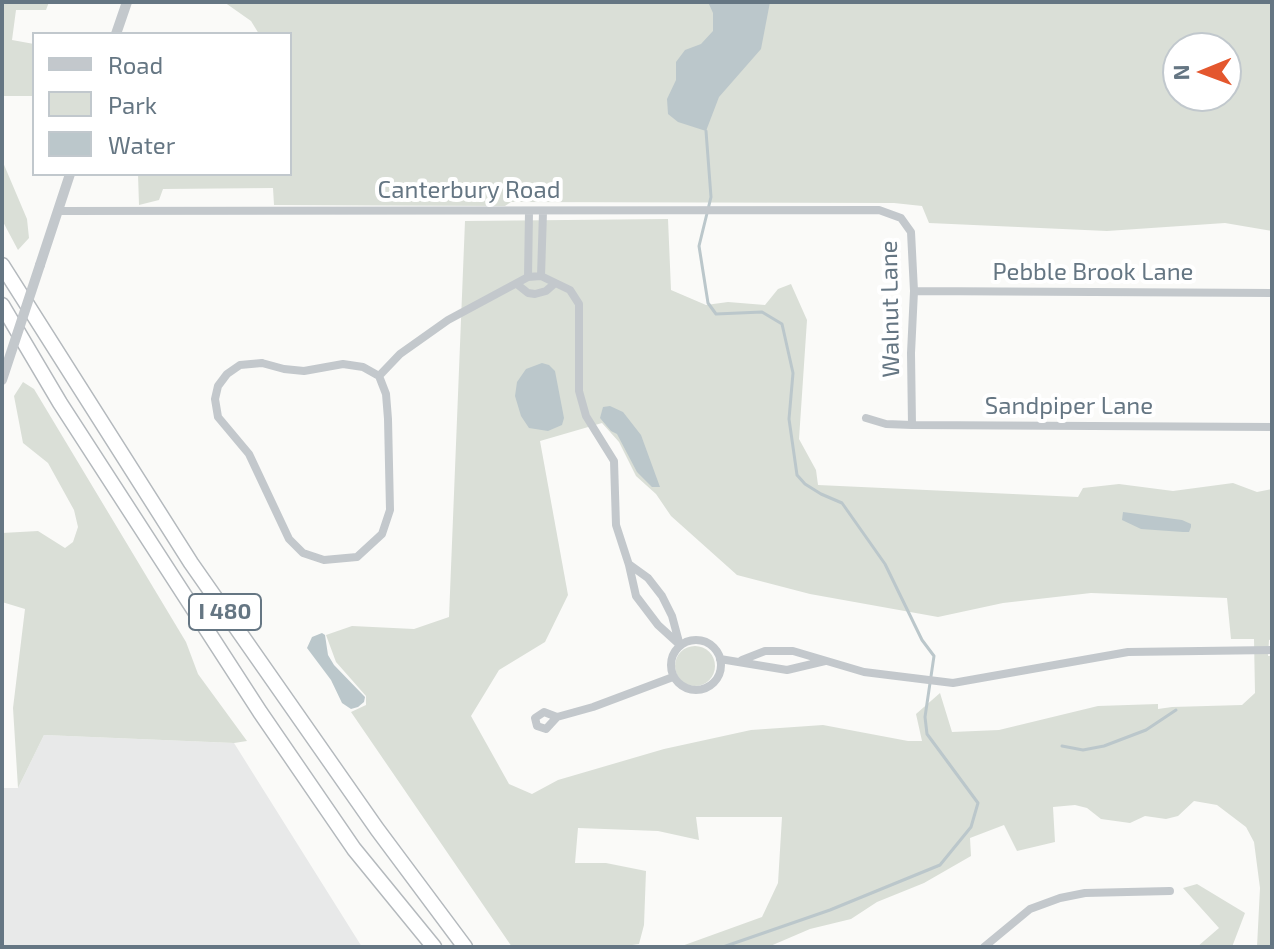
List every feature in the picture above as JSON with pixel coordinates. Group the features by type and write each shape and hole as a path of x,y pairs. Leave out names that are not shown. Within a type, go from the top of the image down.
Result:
{"highway":[{"name":"I 480","path":"2,265 191,563 368,817 465,947"},
{"name":"I 480","path":"2,305 60,403 260,712 354,849 434,947"}],"street":[{"path":"117,32 127,2"},
{"path":"2,380 69,176"},
{"name":"Canterbury Road","path":"59,211 879,210"},
{"name":"Walnut Lane","path":"879,210 901,218 911,232 914,291 912,425"},
{"path":"528,277 529,212"},
{"path":"541,276 543,212"},
{"path":"379,376 424,334 528,277 541,276 570,290 579,304 579,391 586,416 614,461 616,525 636,596 658,625 680,645"},
{"path":"518,285 535,294 546,291 554,284"},
{"name":"Pebble Brook Lane","path":"914,291 1272,293"},
{"path":"262,363 304,371 343,364 363,367 379,376 386,394 391,464 390,510 382,534 357,557 324,560 303,553 289,539 249,454 218,417 215,399 218,386 227,374 240,365 262,363"},
{"name":"Sandpiper Lane","path":"866,418 886,424 912,425 1272,427"},
{"path":"629,565 648,578 662,596 672,616 680,645"},
{"path":"688,641 704,642 716,651 720,659 719,675 708,687 692,691 673,677 671,660 680,645 688,641"},
{"path":"742,660 765,651 793,651 864,672 953,683 1128,652 1272,650"},
{"path":"720,659 742,660 787,670 825,660"},
{"path":"557,717 620,698 673,677"},
{"path":"984,947 1030,909 1060,898 1085,893 1170,891"}],"shaded area":[{"path":"44,735 234,743 362,947 2,947 2,788 18,788"}],"green space":[{"path":"2,2 49,2 46,10 16,10 12,40 32,44 32,96 2,96"},
{"path":"224,2 1272,2 1272,231 1225,223 1107,231 929,223 922,206 894,203 274,205 273,188 163,189 159,200 139,205 138,176 292,176 292,32 258,32 251,21"},
{"path":"2,160 27,219 29,238 18,250 2,220"},
{"path":"668,219 671,290 706,305 728,302 765,305 778,289 791,284 807,320 799,439 816,470 818,485 1078,497 1083,488 1119,484 1173,491 1233,483 1257,492 1272,489 1272,639 1269,640 1268,656 1272,656 1272,947 1257,947 1260,888 1254,842 1246,827 1217,805 1194,801 1178,816 1166,819 1145,816 1130,823 1101,819 1087,808 1075,805 1053,807 1055,842 1017,851 1004,825 970,838 971,856 924,883 877,902 851,919 810,929 768,947 679,947 762,917 778,883 782,817 696,817 699,840 658,831 578,828 575,863 606,863 646,871 644,925 639,944 618,947 512,947 351,712 366,705 366,696 336,662 326,635 352,626 414,629 449,617 465,221","holes":["602,423 619,442 636,476 656,494 671,516 737,575 810,594 938,617 1003,603 1091,593 1227,598 1231,639 1254,639 1255,693 1242,705 1158,709 1158,704 1098,706 999,730 952,732 940,693 916,714 922,741 823,725 751,730 664,749 558,780 532,794 509,784 471,716 499,670 545,642 568,595 540,441"]},
{"path":"23,382 34,389 186,642 198,674 247,741 44,735 18,788 13,708 25,609 2,602 2,533 38,531 65,548 73,542 78,527 74,510 48,463 23,443 14,396"},
{"path":"695,646 709,652 715,666 709,680 695,686 681,680 675,666 681,652"},
{"path":"1197,884 1245,913 1232,947 1197,947 1219,928 1183,888"}],"water":[{"path":"708,2 770,2 761,49 719,97 706,131 678,122 668,114 667,99 676,80 676,62 685,50 701,44 713,31 713,13"},
{"path":"542,363 555,371 564,418 562,425 548,431 529,428 521,416 515,396 517,382 526,369"},
{"path":"610,406 623,412 641,435 660,487 652,487 637,472 617,434 600,418 603,407"},
{"path":"1123,512 1182,520 1191,527 1189,532 1141,529 1122,520"},
{"path":"322,633 334,665 365,697 358,707 351,709 342,703 331,680 307,648 312,637"}],"waterway":[{"path":"706,131 711,197 699,246 708,303 716,314 762,312 782,324 793,373 789,419 797,475 821,494 842,503 885,564 922,640 934,656 925,717 927,734 978,803 971,827 940,865 830,910 723,947"},
{"path":"1062,746 1083,750 1104,746 1146,730 1176,710"}]}
